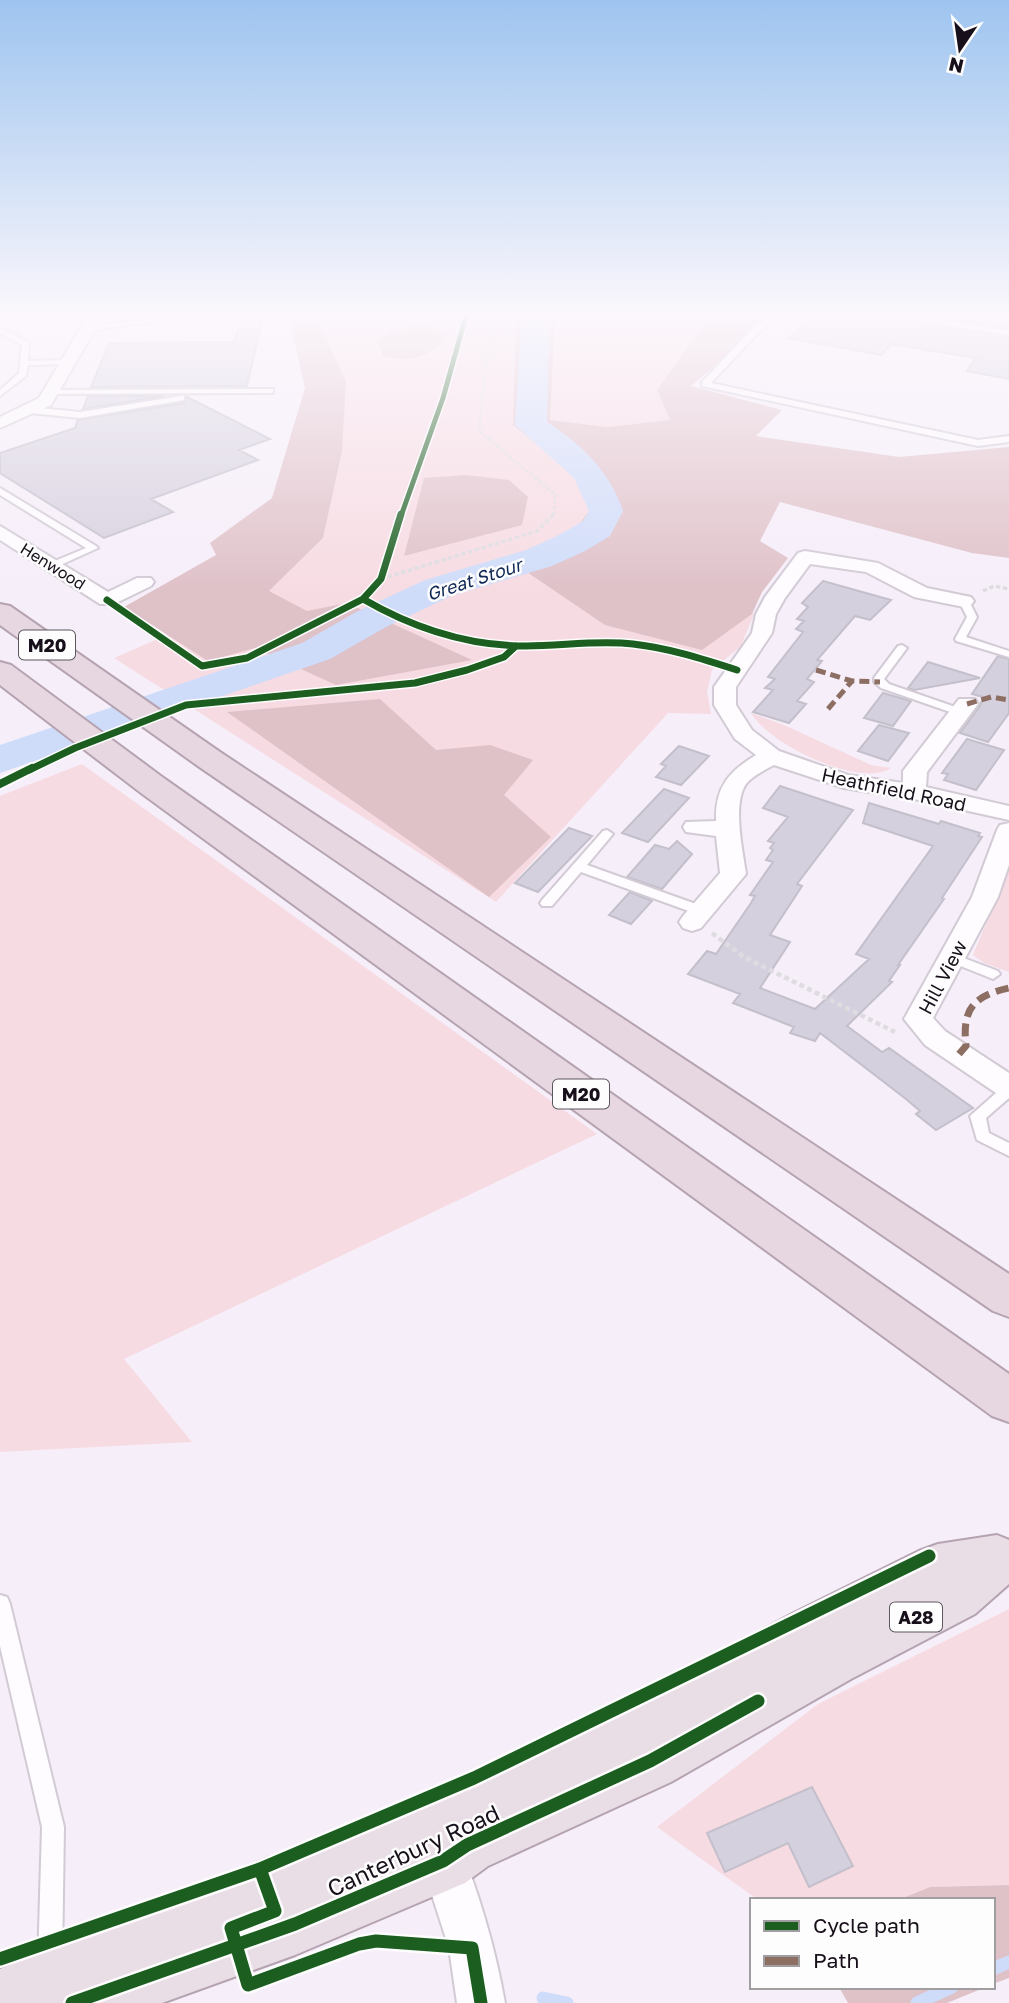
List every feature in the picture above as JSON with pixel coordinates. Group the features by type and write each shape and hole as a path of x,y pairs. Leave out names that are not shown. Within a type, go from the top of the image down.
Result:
{"highway":[{"name":"M20","path":"0,612 209,759 1009,1298"},
{"name":"M20","path":"0,671 153,786 1009,1401"},
{"name":"Canterbury Road","path":"0,2001 61,1995 295,1924 626,1733 813,1632 938,1569 1001,1557"}],"street":[{"path":"0,423 37,405"},
{"name":"Henwood","path":"0,532 107,600 144,582"},
{"name":"Heathfield Road","path":"964,601 921,593 871,567 799,551 766,614 762,633 725,687 725,705 743,734 771,756 844,781 914,792 1009,813"},
{"path":"914,792 915,771 963,708"},
{"path":"697,917 733,874 729,800 735,782 771,756"},
{"path":"695,827 729,829"},
{"name":"Hill View","path":"1009,830 985,897 918,1019 935,1038 1009,1088"},
{"path":"437,1844 472,1948 481,2003"}],"lane":[{"path":"30,410 80,415 136,405"},
{"path":"804,405 978,443 1009,439"},
{"path":"0,491 93,548 52,565"},
{"path":"964,601 972,617 960,639 1009,654"},
{"path":"902,648 878,680 885,686 963,708"},
{"path":"547,903 607,834"},
{"path":"578,866 697,917"},
{"path":"953,958 993,974"},
{"path":"1009,1088 978,1116 982,1136 1009,1150"},
{"path":"0,1604 53,1827 50,1967 61,1995"}],"path":[{"path":"381,579 537,531 554,516 555,494 479,431 482,405"},
{"path":"372,589 381,579 385,567"},
{"path":"697,917 711,932 744,957 901,1035"}],"shaded area":[{"path":"300,405 345,405 342,451 323,538 269,591 307,611 347,603 472,660 336,685 255,648 208,661 124,607 216,555 210,543 272,498"},
{"path":"317,405 514,405 513,425 578,477 589,511 567,540 718,587 754,614 741,646 712,670 707,692 711,714 668,713 496,902 114,658 269,591 323,538"},
{"path":"514,405 551,405 550,420 607,427 670,420 664,405 765,405 782,410 756,436 899,457 1009,447 1009,558 972,553 780,502 760,541 788,558 762,592 752,614 702,650 605,625 524,570 567,540 589,511 578,477 513,425"},
{"path":"551,405 664,405 670,420 607,427 550,420"},
{"path":"466,475 509,480 528,497 522,525 404,556 424,478"},
{"path":"380,699 436,750 490,745 533,760 504,795 551,837 489,897 227,712"},
{"path":"751,713 784,725 871,765 891,768 876,773 858,772 815,760 776,737"},
{"path":"82,764 597,1134 124,1359 192,1442 0,1452 0,796"},
{"path":"1009,868 1009,972 984,963 973,955"},
{"path":"1009,1609 1009,1885 930,1887 903,1898 755,1898 657,1827 818,1704","holes":["812,1787 853,1866 809,1886 788,1843 725,1872 707,1833"]},
{"path":"1009,1885 1009,1978 995,1983 995,1898 903,1898 930,1887"},
{"path":"840,1989 981,1989 947,2003 848,2003"}],"building":[{"path":"84,405 105,405 83,409"},
{"path":"169,405 204,405 270,439 239,450 258,460 151,499 173,512 104,538 0,473 0,453 75,428 78,420"},
{"path":"823,581 891,600 870,620 855,616 817,660 822,661 807,679 814,682 797,701 806,704 789,723 753,712 773,690 765,688 775,679 768,677 803,632 796,629 804,621 797,619 808,607 802,603"},
{"path":"998,656 1009,659 1009,713 988,742 960,733 980,706 983,697 972,694"},
{"path":"928,662 980,678 914,690 908,688"},
{"path":"883,693 911,701 893,726 864,718"},
{"path":"879,725 909,733 888,761 858,751"},
{"path":"967,739 1004,750 976,790 944,780 948,774 942,773"},
{"path":"679,746 709,756 681,785 656,777 666,766 661,764"},
{"path":"780,786 853,810 797,884 802,886 770,935 790,942 760,988 815,1009 869,959 856,954 933,846 863,823 869,803 939,824 941,821 980,833 978,836 982,837 942,898 944,899 898,965 889,981 892,982 847,1026 882,1052 889,1048 973,1108 936,1130 916,1114 920,1111 906,1099 820,1033 815,1041 790,1033 794,1027 733,1003 740,994 688,974 707,951 716,954 751,903 755,896 750,895 773,862 766,860 774,843 768,841 788,817 763,808"},
{"path":"664,789 689,798 648,842 622,833"},
{"path":"569,828 592,836 538,892 515,883"},
{"path":"677,841 692,854 662,889 627,877 655,845 669,849"},
{"path":"630,892 652,901 631,924 609,915"},
{"path":"812,1787 853,1866 809,1887 788,1843 725,1872 707,1833"}],"waterway":[{"name":"Great Stour","path":"0,760 316,651 372,619 438,588 539,558 597,528 606,511 601,496 578,461 531,425 532,405"},
{"path":"995,1968 1009,1962"},
{"path":"917,2003 948,1989"},
{"path":"543,1998 567,2003"}],"marked path":[{"path":"816,670 852,681 880,682"},
{"path":"828,709 852,681"},
{"path":"967,704 991,697 1009,700"},
{"path":"959,1054 966,1046 965,1023 972,1006 986,995 1009,988"}],"cycle path":[{"path":"107,600 202,666 247,658 363,599 381,579 407,496 440,405"},
{"path":"363,599 417,626 475,642 515,646 632,644 678,652 737,670"},
{"path":"0,784 75,748 186,705 415,683 467,670 504,657 516,646"},
{"path":"0,1959 260,1869 474,1778 929,1556"},
{"path":"72,2003 295,1924 443,1861 467,1845 650,1761 758,1701"},
{"path":"260,1869 275,1911 231,1928 248,1985 359,1944 376,1941 472,1948 481,2003"}]}
